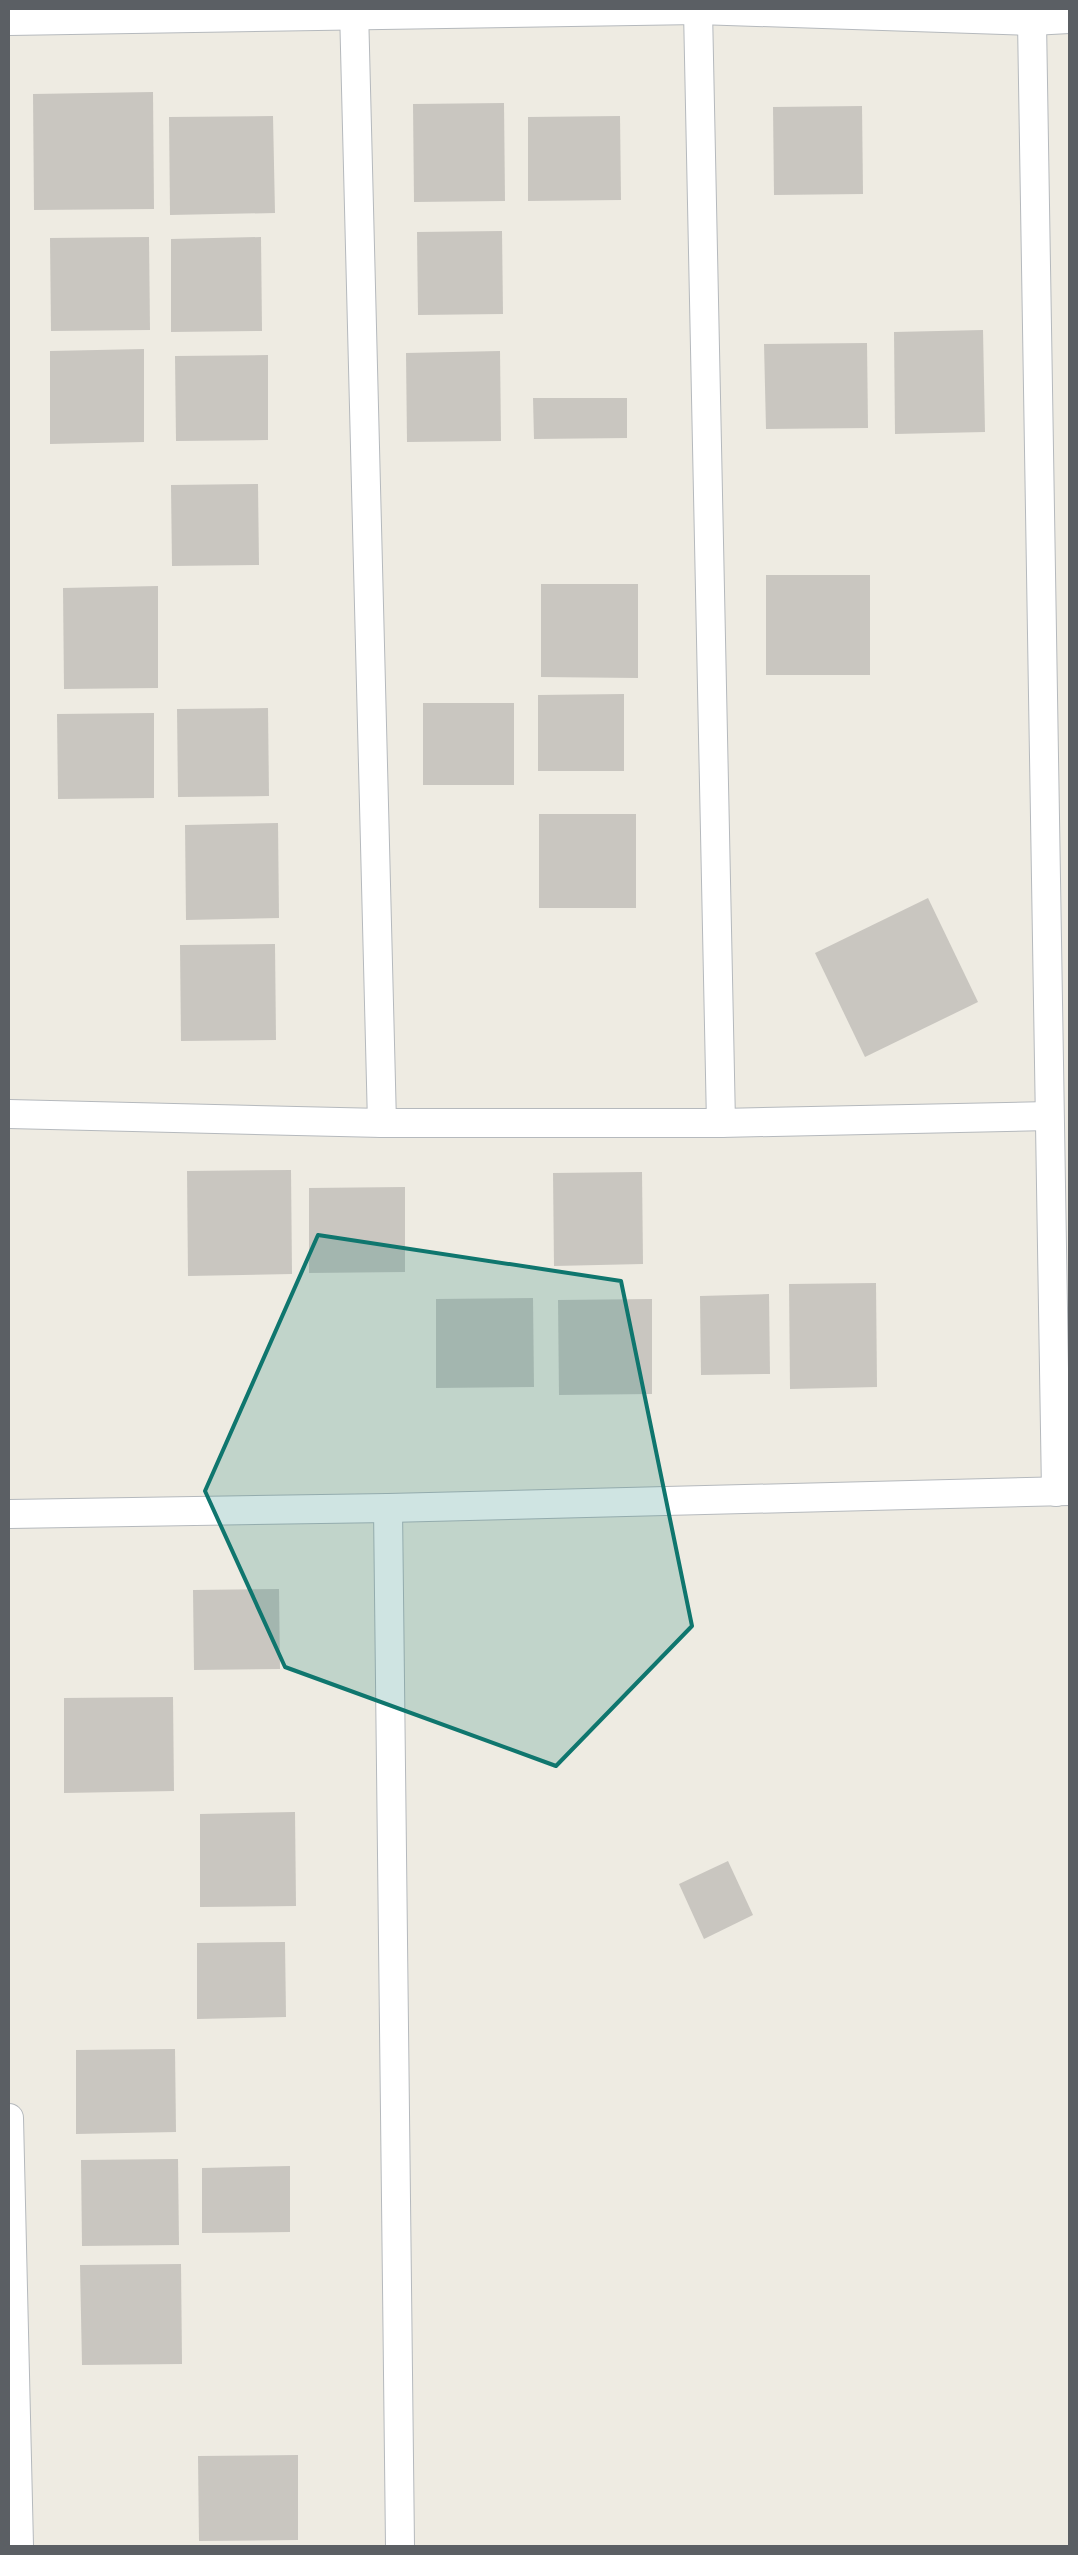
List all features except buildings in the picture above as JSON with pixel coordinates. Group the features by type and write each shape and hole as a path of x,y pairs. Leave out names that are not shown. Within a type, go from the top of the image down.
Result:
{"street":[{"path":"698,10 721,1123"},
{"path":"9,21 354,12 698,10 1032,21 1069,19"},
{"path":"354,12 382,1123"},
{"path":"9,1514 388,1508 1063,1491 1050,1116 1032,21"},
{"path":"9,1114 382,1123 721,1123 1050,1116"},
{"path":"388,1508 400,2546"},
{"path":"9,2118 18,2546"}],"highlighted area":[{"path":"318,1235 621,1281 692,1626 556,1766 285,1667 205,1491"}]}
